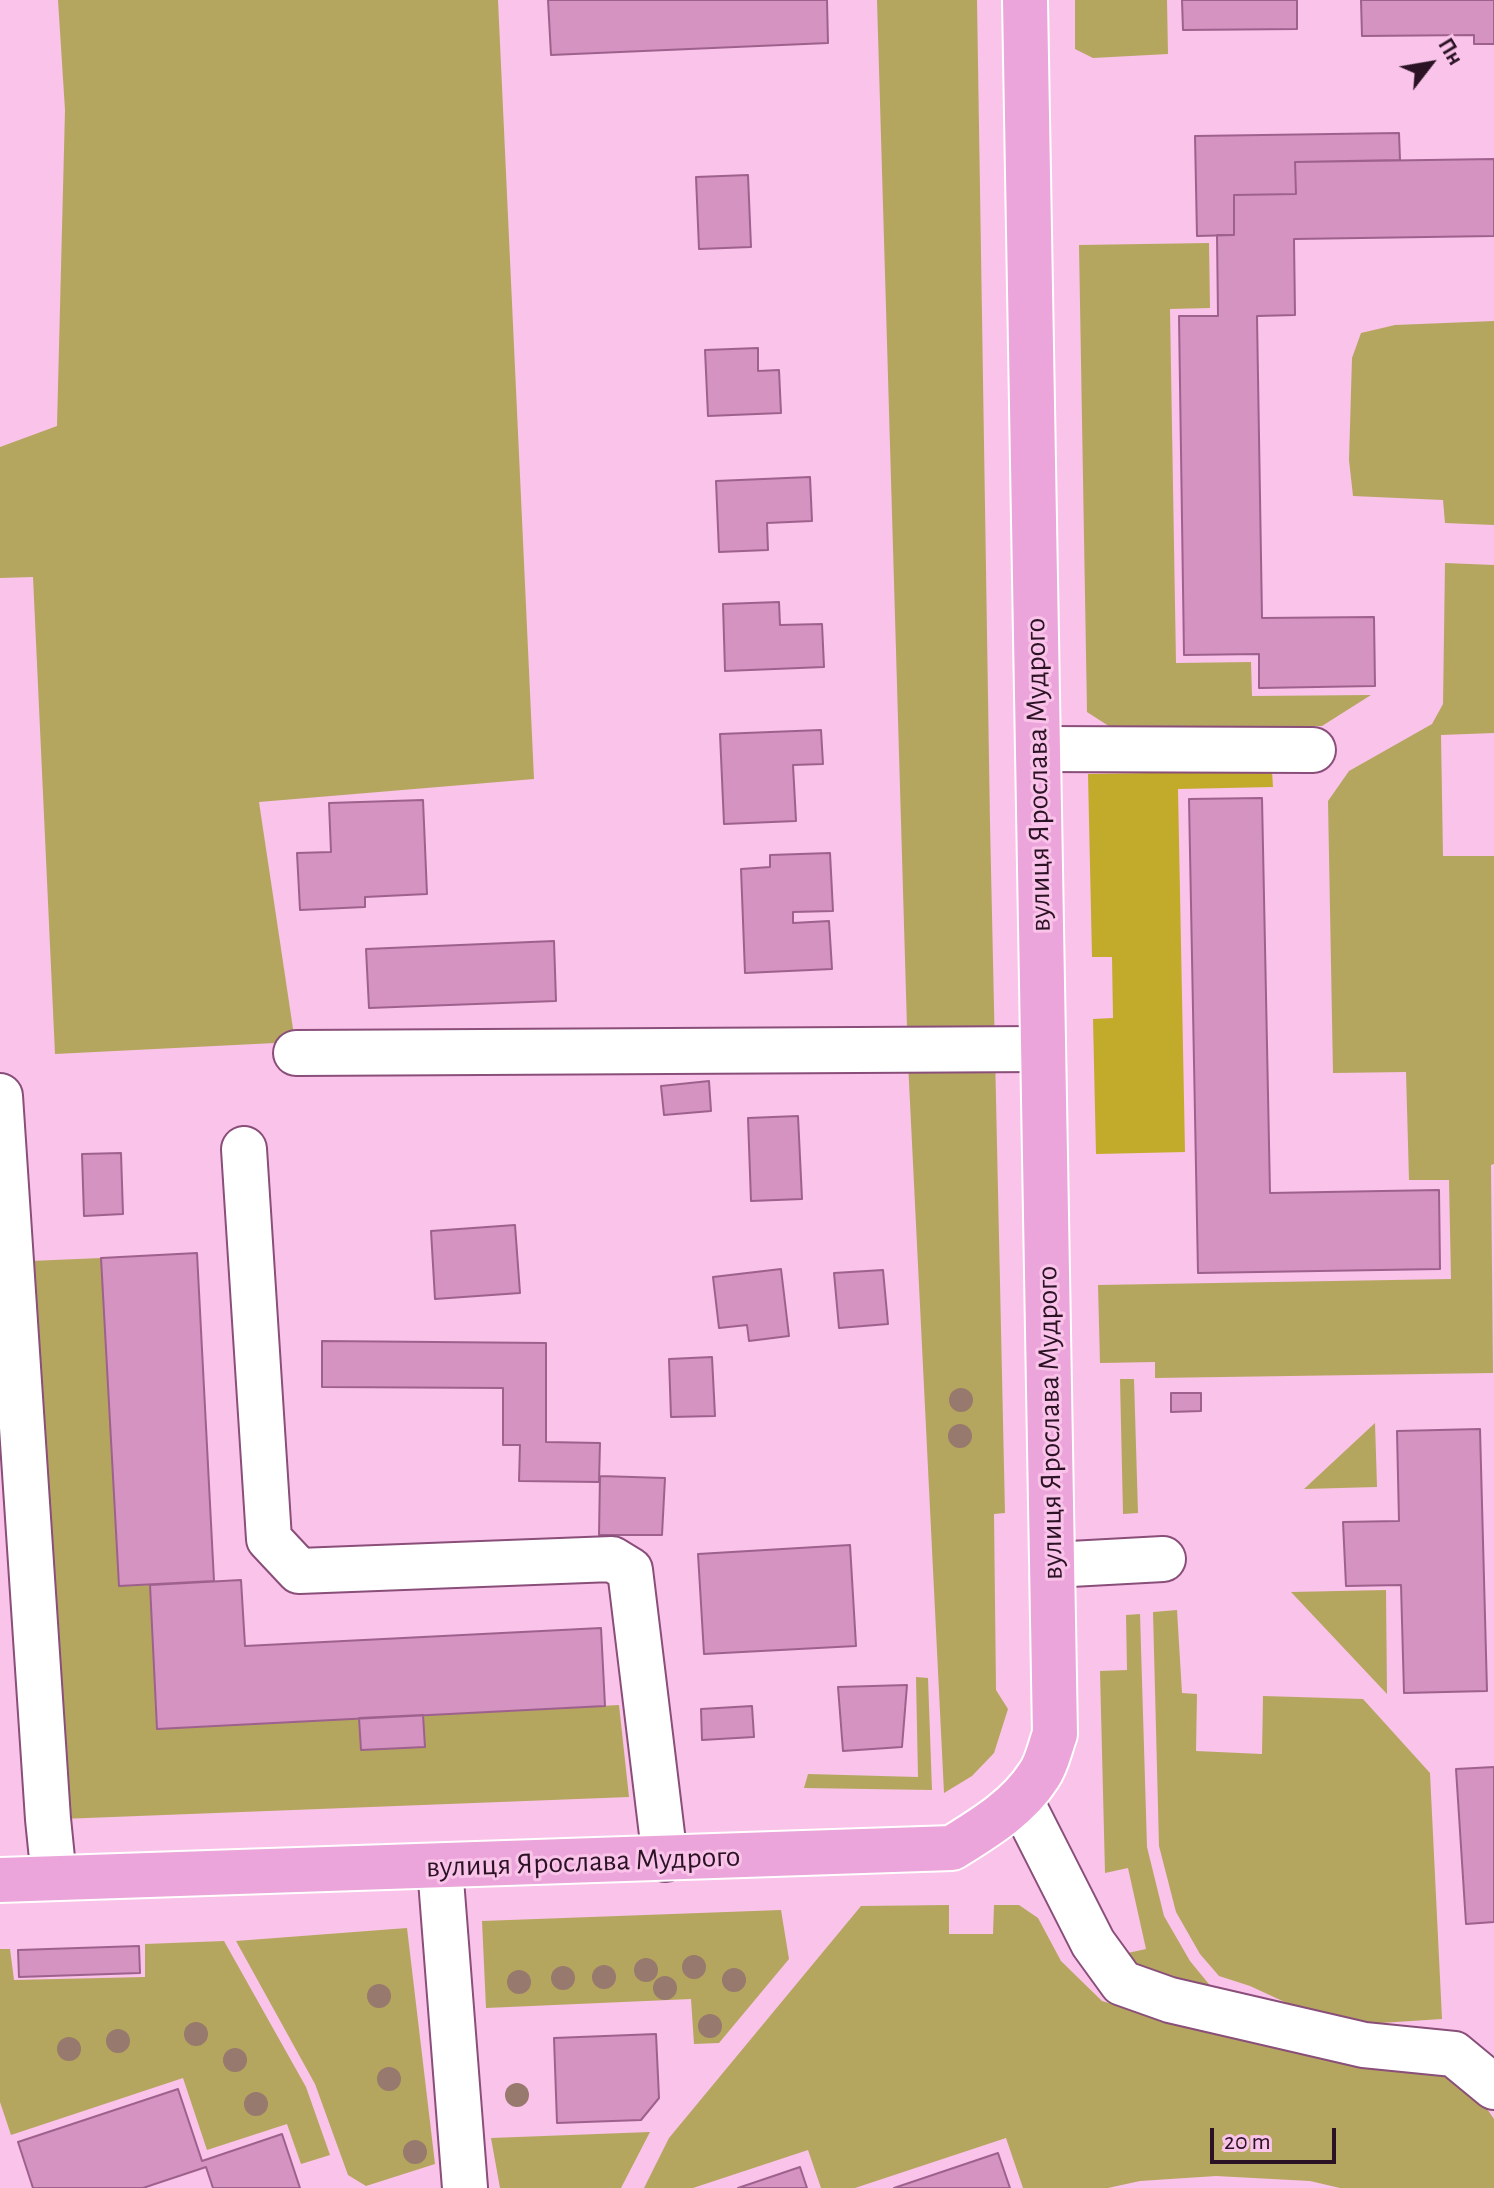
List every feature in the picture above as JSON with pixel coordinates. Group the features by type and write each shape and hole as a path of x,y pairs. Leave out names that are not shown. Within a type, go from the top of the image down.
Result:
{"main road":[{"name":"вулиця Ярослава Мудрого","path":"0,1880 952,1848 990,1824 1020,1799 1040,1774 1055,1734 1025,0"}],"street":[{"path":"1038,749 1313,750"},
{"path":"296,1053 1043,1049"},
{"path":"0,1096 54,1878"},
{"path":"244,1149 269,1539 299,1571 612,1559 630,1570 665,1859"},
{"path":"1052,1565 1163,1559"},
{"path":"1020,1799 1093,1943 1122,1983 1170,2000 1364,2045 1454,2054 1494,2087"},
{"path":"440,1867 465,2188"}],"shaded area":[{"path":"58,0 498,0 534,779 259,802 295,1042 55,1054 33,577 0,578 0,447 57,426 65,110"},
{"path":"877,0 977,0 1005,1513 994,1514 996,1690 1008,1709 994,1753 972,1776 944,1793 908,1062"},
{"path":"1075,0 1167,0 1168,54 1093,58 1075,49"},
{"path":"1209,243 1210,308 1170,309 1176,663 1251,662 1252,696 1371,695 1322,726 1115,730 1087,712 1079,245"},
{"path":"1494,321 1494,525 1445,523 1443,500 1353,496 1349,460 1352,358 1361,333 1395,325"},
{"path":"1445,563 1494,565 1494,733 1441,735 1443,856 1494,856 1494,1164 1491,1165 1493,1373 1155,1378 1155,1362 1100,1363 1098,1285 1451,1279 1449,1180 1409,1180 1406,1072 1333,1073 1328,801 1349,771 1432,724 1443,704"},
{"path":"1272,771 1273,787 1178,789 1185,1152 1096,1154 1093,1019 1113,1018 1112,957 1092,957 1088,774"},
{"path":"101,1258 119,1586 150,1585 157,1729 619,1705 629,1797 61,1819 30,1261"},
{"path":"1120,1379 1134,1379 1138,1513 1123,1514"},
{"path":"1375,1423 1377,1487 1304,1489"},
{"path":"1386,1590 1387,1694 1291,1592"},
{"path":"1177,1610 1182,1693 1197,1694 1196,1751 1262,1754 1263,1696 1363,1699 1430,1773 1442,2019 1365,2024 1289,2004 1219,1976 1200,1954 1176,1912 1159,1846 1153,1612"},
{"path":"1140,1614 1147,1847 1164,1916 1190,1961 1217,1994 1144,1972 1123,1954 1146,1949 1128,1868 1105,1873 1100,1671 1127,1670 1126,1615"},
{"path":"916,1677 928,1678 932,1790 804,1788 808,1774 918,1777"},
{"path":"949,1905 949,1934 993,1934 994,1905 1019,1905 1038,1918 1061,1961 1102,2001 1162,2018 1444,2069 1476,2093 1494,2119 1494,2188 1340,2188 1310,2181 1216,2176 1140,2181 1108,2188 1023,2188 1006,2138 855,2188 821,2188 808,2150 693,2188 644,2188 669,2138 861,1906"},
{"path":"781,1910 789,1959 719,2043 694,2044 691,1999 486,2008 482,1921"},
{"path":"407,1928 435,2164 366,2186 348,2175 315,2084 236,1941"},
{"path":"224,1941 306,2087 330,2155 301,2164 287,2124 207,2150 183,2078 11,2135 0,2102 0,1949 10,1949 14,1980 145,1977 145,1944"},
{"path":"650,2132 621,2188 500,2188 491,2138"}],"building":[{"path":"548,0 827,0 828,43 551,55"},
{"path":"1182,0 1297,0 1297,29 1183,30"},
{"path":"1361,0 1494,0 1494,44 1474,44 1474,35 1362,36"},
{"path":"1399,133 1400,160 1295,162 1296,194 1234,195 1234,235 1197,236 1195,136"},
{"path":"1494,159 1494,236 1294,239 1295,315 1257,316 1262,618 1374,617 1375,686 1259,688 1259,654 1184,655 1179,316 1218,316 1217,235 1234,235 1234,195 1296,194 1295,162"},
{"path":"748,175 751,247 699,249 696,177"},
{"path":"758,348 758,371 779,370 781,413 708,416 705,350"},
{"path":"810,477 812,521 767,523 768,550 719,552 716,481"},
{"path":"779,602 780,625 822,624 824,667 725,671 723,604"},
{"path":"821,730 823,764 793,765 796,821 724,824 720,734"},
{"path":"1262,798 1270,1193 1439,1190 1440,1269 1198,1273 1189,799"},
{"path":"423,800 427,894 365,897 365,907 300,910 297,853 331,852 329,803"},
{"path":"830,853 833,911 793,912 793,923 829,921 832,969 745,973 741,869 770,867 770,855"},
{"path":"554,941 556,1001 369,1008 366,949"},
{"path":"709,1081 711,1111 664,1115 661,1086"},
{"path":"798,1116 802,1199 751,1201 748,1118"},
{"path":"121,1153 123,1214 84,1216 82,1154"},
{"path":"515,1225 520,1293 435,1299 431,1231"},
{"path":"197,1253 214,1581 119,1586 101,1258"},
{"path":"781,1269 789,1336 749,1341 747,1325 719,1328 713,1277"},
{"path":"883,1270 888,1324 839,1328 834,1273"},
{"path":"322,1341 546,1343 546,1442 600,1443 599,1482 519,1481 520,1445 503,1445 503,1388 322,1387"},
{"path":"712,1357 715,1416 671,1417 669,1359"},
{"path":"1171,1393 1201,1393 1201,1411 1171,1412"},
{"path":"1480,1429 1487,1691 1404,1693 1401,1585 1346,1586 1343,1522 1399,1521 1397,1431"},
{"path":"600,1476 665,1478 662,1535 599,1535"},
{"path":"850,1545 856,1646 704,1654 698,1554"},
{"path":"241,1580 245,1646 601,1628 605,1706 157,1729 150,1585"},
{"path":"907,1685 902,1747 843,1751 838,1687"},
{"path":"752,1706 754,1737 702,1740 701,1709"},
{"path":"423,1715 425,1747 361,1750 359,1718"},
{"path":"1494,1767 1494,1922 1466,1924 1456,1769"},
{"path":"139,1946 140,1973 19,1977 18,1950"},
{"path":"656,2034 659,2098 641,2120 557,2123 554,2038"},
{"path":"178,2089 202,2161 282,2134 300,2188 213,2188 206,2167 143,2188 33,2188 18,2142"},
{"path":"998,2153 1010,2188 894,2188"},
{"path":"800,2167 807,2188 738,2188"}]}
